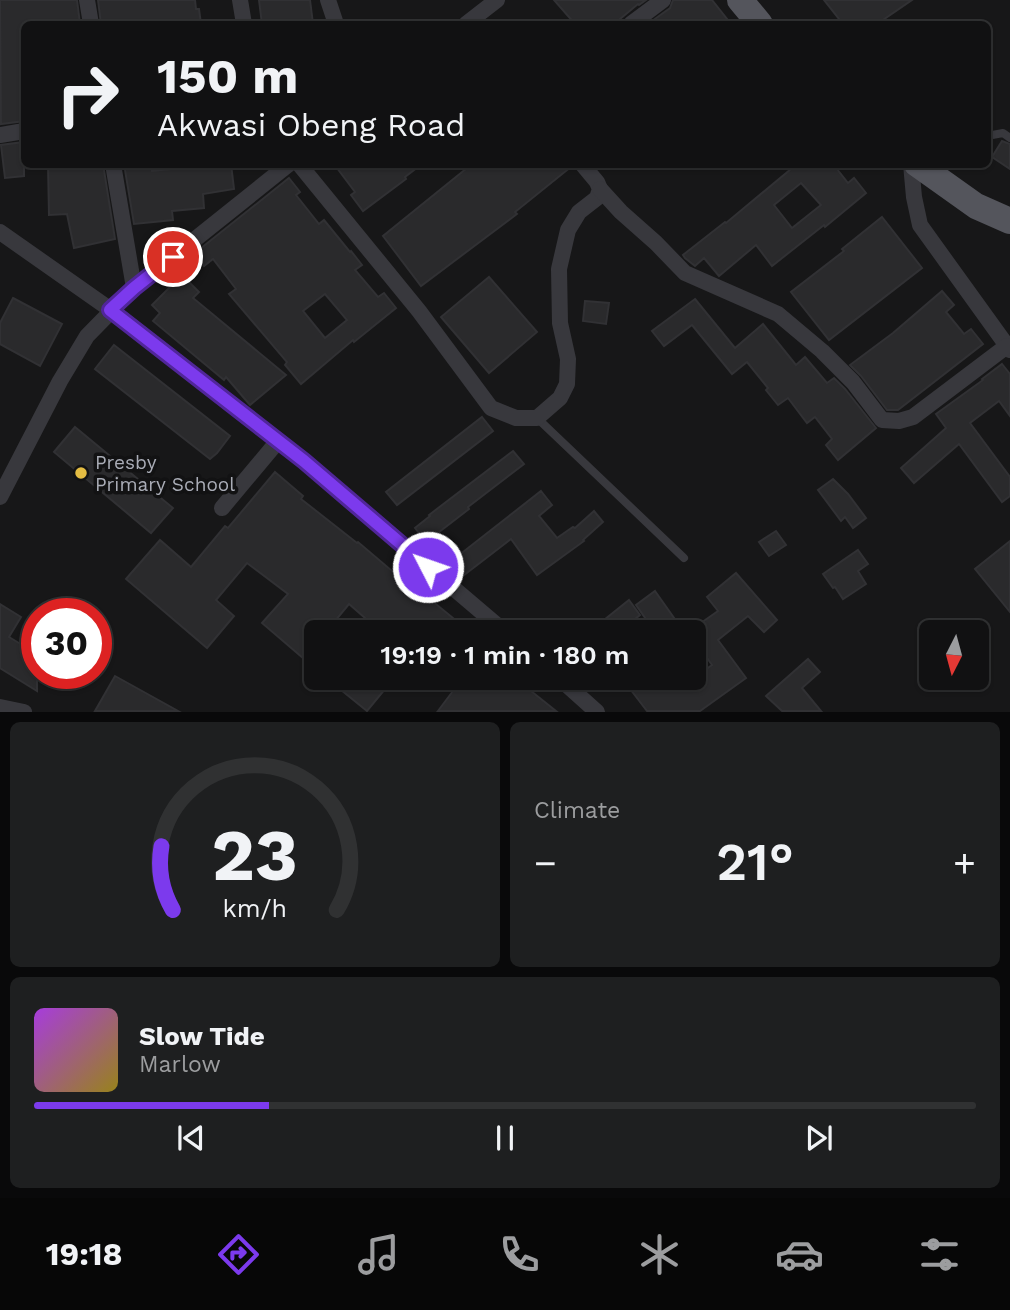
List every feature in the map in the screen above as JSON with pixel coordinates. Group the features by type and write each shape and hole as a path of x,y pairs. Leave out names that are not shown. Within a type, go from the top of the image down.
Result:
{"main road":[{"path":"740,0 758,21"},
{"path":"924,168 976,206 1010,221"}],"street":[{"path":"87,0 90,21"},
{"path":"240,0 244,21"},
{"path":"328,0 335,21"},
{"path":"471,21 497,0"},
{"path":"635,21 663,0"},
{"path":"0,135 21,132"},
{"path":"114,168 134,288"},
{"path":"0,497 87,336 134,288 284,168"},
{"path":"302,168 419,311 491,408 516,418 537,418 560,398 567,384 568,359 560,323 559,269 568,230 579,212 597,198 600,189"},
{"path":"585,168 621,212 685,273 778,314 822,351 853,382 882,420 899,421 913,418 1009,348 920,225 911,168"},
{"path":"0,232 110,310 304,461 491,620"},
{"path":"222,508 278,441"},
{"path":"572,690 597,712"},
{"path":"0,707 24,712"}],"lane":[{"path":"991,135 1003,133 1010,138"},
{"path":"537,418 684,558"}],"building":[{"path":"0,0 77,0 80,21 21,21 21,121 1,124"},
{"path":"98,0 195,0 201,21 101,21"},
{"path":"259,0 310,0 313,21 262,21"},
{"path":"554,0 646,0 618,21 572,21"},
{"path":"673,0 712,0 729,21 652,21 670,8"},
{"path":"824,0 912,0 881,21 841,21"},
{"path":"1002,141 1010,144 1010,169 992,157"},
{"path":"21,142 21,168 24,168 24,176 5,178 1,145"},
{"path":"48,168 104,168 115,239 74,248 67,214 49,215"},
{"path":"125,168 152,168 152,171 231,168 234,189 203,194 204,208 172,211 173,220 134,224"},
{"path":"337,168 417,168 363,211 351,195 355,192"},
{"path":"467,168 570,168 515,212 517,214 421,286 383,236"},
{"path":"792,168 836,168 848,183 854,178 866,193 772,266 756,245 719,276 704,258 695,266 683,255","holes":["801,183 821,205 792,228 774,205"]},
{"path":"289,178 300,192 296,195 319,224 324,220 362,265 355,270 378,297 384,293 396,308 301,384 285,365 287,362 229,294 236,289 213,259 204,266 195,253","holes":["325,294 347,320 325,338 303,311"]},
{"path":"882,217 922,268 829,340 791,292"},
{"path":"182,275 199,292 193,298 286,375 250,405 226,377 224,380 153,321 160,313 152,305"},
{"path":"489,277 537,332 489,373 441,317"},
{"path":"942,291 954,305 946,312 964,334 971,329 983,344 898,410 887,410 850,365"},
{"path":"13,298 62,324 40,366 0,344 0,323"},
{"path":"695,299 735,348 763,324 796,365 805,357 827,383 834,378 876,428 838,460 826,445 832,439 815,417 807,423 788,398 778,405 747,362 732,374 692,325 664,346 652,331"},
{"path":"585,301 609,303 606,324 583,321"},
{"path":"114,345 230,436 217,453 210,459 95,369"},
{"path":"1002,364 1010,374 1010,416 999,401 970,423 1010,477 1010,496 1002,502 959,444 914,483 901,468 946,428 936,414"},
{"path":"482,417 493,431 397,505 386,492"},
{"path":"75,427 173,508 151,533 54,452"},
{"path":"513,451 524,464 426,542 415,528"},
{"path":"275,472 303,496 301,499 455,620 367,620 349,604 336,620 304,620 303,658 262,623 288,594 247,563 216,600 234,616 207,648 126,579 160,540 191,567 225,526 228,528"},
{"path":"833,479 866,518 853,528 845,517 841,521 818,490"},
{"path":"541,491 552,505 539,516 557,538 575,528 594,511 603,522 584,541 537,575 511,539 459,579 445,566"},
{"path":"776,531 786,545 769,556 759,542"},
{"path":"1010,541 1010,612 975,569"},
{"path":"858,550 868,564 858,571 866,584 843,599 823,574"},
{"path":"736,573 777,620 764,632 748,616 718,640 746,678 700,711 647,711 631,690 706,690 706,669 712,665 706,657 705,620 718,611 707,597"},
{"path":"655,591 676,620 647,620 636,605"},
{"path":"629,600 640,615 634,620 604,620"},
{"path":"0,604 21,617 9,637 21,644 21,681 0,668"},
{"path":"808,659 820,672 802,688 821,711 782,711 766,696"},
{"path":"115,676 178,711 95,711 108,689 112,689"},
{"path":"341,690 384,690 367,711"},
{"path":"454,690 530,690 556,711 438,711"}],"place":[{"name":"Presby Primary School","path":"81,473"}],"route":[{"path":"173,257 110,310 304,461 428,567"}]}
